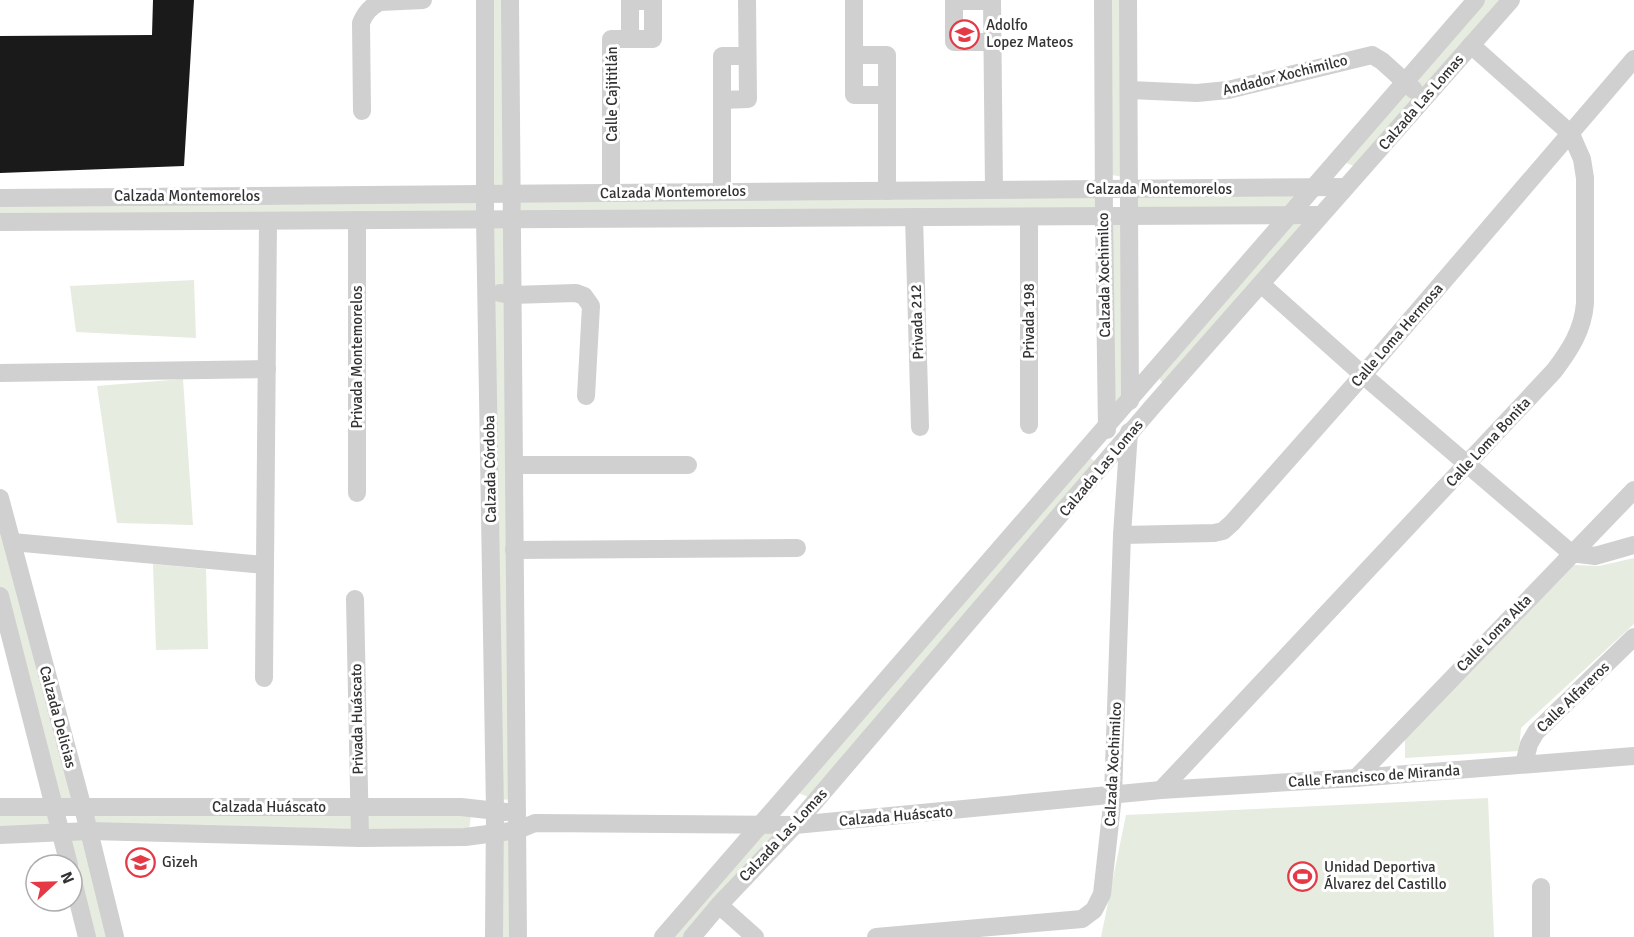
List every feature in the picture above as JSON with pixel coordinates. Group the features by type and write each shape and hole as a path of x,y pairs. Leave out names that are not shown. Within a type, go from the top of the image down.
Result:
{"street":[{"path":"362,111 362,23 364,16 380,2 423,0"},
{"name":"Calzada Córdoba","path":"485,0 485,219 495,811 494,937"},
{"name":"Calzada Córdoba","path":"510,0 514,550 523,822 518,937"},
{"name":"Calle Cajititlán","path":"611,193 611,39 653,39 653,0"},
{"path":"722,100 748,99 747,0"},
{"path":"854,0 854,95 887,95"},
{"path":"993,42 954,42 954,0 992,1 993,42 994,190"},
{"name":"Calzada Xochimilco","path":"1103,0 1106,425 1113,454 1127,471"},
{"name":"Calzada Xochimilco","path":"876,937 1082,919 1094,910 1102,894 1113,796 1122,534 1130,398 1128,0"},
{"name":"Calzada Las Lomas","path":"663,937 1476,0"},
{"name":"Calzada Las Lomas","path":"692,937 795,825 1128,436 1511,0"},
{"name":"Calle Loma Bonita","path":"1161,790 1554,371 1573,346 1581,325 1585,303 1585,178 1582,159 1571,134 1471,45"},
{"path":"854,55 887,55 887,191"},
{"name":"Andador Xochimilco","path":"1130,90 1197,93 1228,90 1372,55 1424,99"},
{"path":"722,191 722,56 747,56"},
{"name":"Calle Loma Hermosa","path":"1122,534 1214,533 1223,531 1232,524 1634,59"},
{"name":"Calzada Montemorelos","path":"0,198 1346,187"},
{"path":"831,191 831,218"},
{"path":"642,192 643,219"},
{"path":"167,196 168,221"},
{"path":"79,221 80,197"},
{"name":"Calzada Montemorelos","path":"0,222 1321,215"},
{"name":"Privada 212","path":"914,217 920,427"},
{"name":"Privada 198","path":"1029,218 1029,424"},
{"path":"264,678 268,220"},
{"name":"Privada Montemorelos","path":"357,220 357,493"},
{"path":"1261,284 1363,375 1571,553 1595,556 1634,545"},
{"path":"486,291 512,295 576,293 588,300 591,306 586,396"},
{"path":"0,373 267,369"},
{"path":"514,465 688,465"},
{"name":"Calle Loma Alta","path":"1356,778 1634,490"},
{"name":"Calzada Delicias","path":"0,498 115,937"},
{"path":"490,502 514,501"},
{"path":"12,542 265,565"},
{"path":"514,550 797,548"},
{"name":"Calzada Delicias","path":"0,596 66,853"},
{"name":"Privada Huáscato","path":"355,599 360,838"},
{"name":"Calle Alfareros","path":"1524,764 1529,744 1536,732 1634,637"},
{"name":"Calle Francisco de Miranda","path":"1113,796 1161,790 1356,778 1634,756"},
{"name":"Calzada Huáscato","path":"0,807 461,807 495,811 523,822 795,825 1113,796"},
{"name":"Calzada Huáscato","path":"0,835 89,831 360,838 465,837 495,833 523,822"},
{"path":"1541,887 1541,937"},
{"path":"719,905 755,937"},
{"path":"81,913 87,937"}],"shaded area":[{"path":"487,0 510,0 511,194 486,194 485,219 512,219 513,799 500,800 485,220 0,216 0,197 485,194"},
{"path":"1111,0 1128,0 1129,178 1112,175"},
{"path":"1480,0 1507,0 1429,93 1413,81"},
{"path":"1405,82 1424,99 1356,167 1344,162"},
{"path":"1134,189 1299,193 1285,209 1129,211"},
{"path":"1096,193 1097,210 521,216 520,198"},
{"path":"1288,215 1313,215 1164,385 1157,375"},
{"path":"1110,224 1122,224 1130,398 1115,405"},
{"path":"194,280 196,338 76,332 70,286"},
{"path":"183,379 193,525 117,523 97,386"},
{"path":"1088,456 1098,464 811,798 798,793"},
{"path":"0,501 78,804 54,806 0,589"},
{"path":"1634,558 1634,624 1521,728 1519,751 1405,758 1405,735 1573,565 1599,566"},
{"path":"153,564 206,569 208,649 156,650"},
{"name":"Unidad Deportiva Álvarez del Castillo","path":"1488,798 1494,937 1101,937 1126,815"},
{"path":"91,808 471,815 469,831 94,824"},
{"path":"0,812 51,812 56,828 0,829"},
{"path":"760,825 787,825 691,937 665,937"},
{"path":"86,832 113,937 92,937 84,905 84,853 71,853 66,833"},
{"path":"518,835 516,937 502,937 503,838"}],"building":[{"path":"153,0 194,0 184,166 0,173 0,36 152,35"}],"place":[{"name":"Adolfo Lopez Mateos","path":"965,34"},
{"name":"Gizeh","path":"141,862"},
{"name":"Unidad Deportiva Álvarez del Castillo","path":"1303,876"}]}
